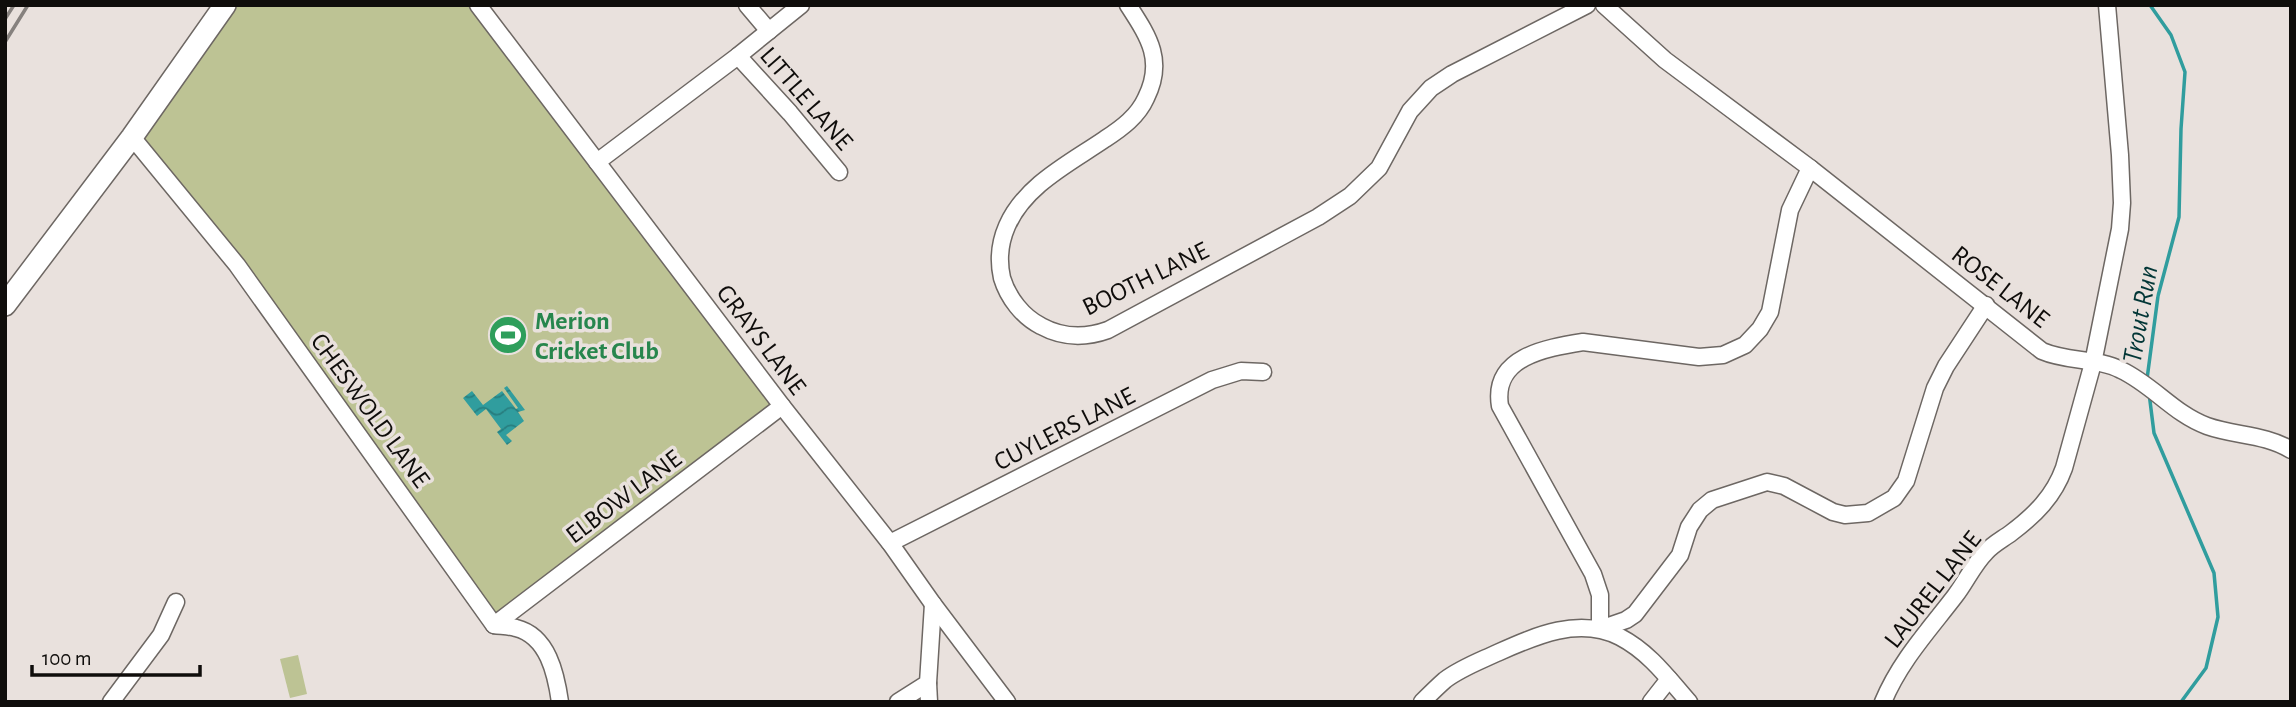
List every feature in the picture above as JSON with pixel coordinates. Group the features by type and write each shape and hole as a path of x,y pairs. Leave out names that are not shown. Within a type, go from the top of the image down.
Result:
{"main road":[{"path":"5,305 132,137 225,5"}],"street":[{"name":"GRAYS LANE","path":"478,5 782,406 891,543 1007,702"},
{"path":"747,5 769,31"},
{"path":"597,162 801,5"},
{"name":"BOOTH LANE","path":"1128,5 1149,37 1153,55 1155,72 1146,99 1127,124 1034,188 1018,205 1002,238 1001,274 1016,305 1040,326 1061,334 1095,335 1108,330 1318,217 1350,196 1379,168 1410,111 1431,88 1452,74 1587,5"},
{"name":"ROSE LANE","path":"1604,5 1665,60 1810,168 1986,304 2042,351 2117,367 2144,383 2197,422 2220,430 2267,439 2291,450"},
{"path":"2093,363 2120,229 2122,203 2106,5"},
{"name":"LITTLE LANE","path":"738,56 839,172"},
{"name":"CHESWOLD LANE","path":"132,137 237,265 494,625"},
{"path":"1601,629 1600,595 1593,575 1500,406 1499,389 1503,375 1514,364 1528,356 1583,342 1699,356 1723,355 1745,345 1760,329 1770,312 1790,210 1810,168"},
{"path":"1422,702 1457,673 1532,637 1567,629 1601,629 1635,614 1680,555 1689,527 1700,510 1712,500 1767,482 1784,486 1833,512 1845,515 1867,513 1894,498 1906,481 1935,388 1986,304"},
{"name":"LAUREL LANE","path":"1883,702 1909,653 1955,596 1977,562 1993,546 2032,517 2059,483 2093,363"},
{"name":"CUYLERS LANE","path":"891,543 1212,380 1241,371 1263,372"},
{"name":"ELBOW LANE","path":"494,625 782,406"},
{"path":"111,702 161,635 176,601"},
{"path":"929,702 933,604"},
{"path":"494,625 518,628 534,637 554,668 560,702"},
{"path":"1601,629 1642,651 1689,702"},
{"path":"1651,702 1669,679"},
{"path":"898,702 928,682"}],"green space":[{"name":"Merion Cricket Club","path":"227,5 476,5 782,406 494,625 132,137"},
{"path":"298,655 307,694 290,698 280,659"}],"water":[{"path":"507,386 525,410 518,412 524,421 506,435 512,441 507,445 497,432 501,429 486,409 477,416 463,398 472,391 483,405 502,391 516,409 518,408 504,388"}],"waterway":[{"name":"Trout Run","path":"2147,379 2158,296 2179,217 2185,72 2171,35 2150,5"},
{"name":"Trout Run","path":"2149,393 2154,433 2214,573 2218,617 2206,668 2181,702"}],"railway":[{"path":"5,19 14,5"},
{"path":"5,42 28,5"}],"place":[{"name":"Merion Cricket Club","path":"508,335"}]}
